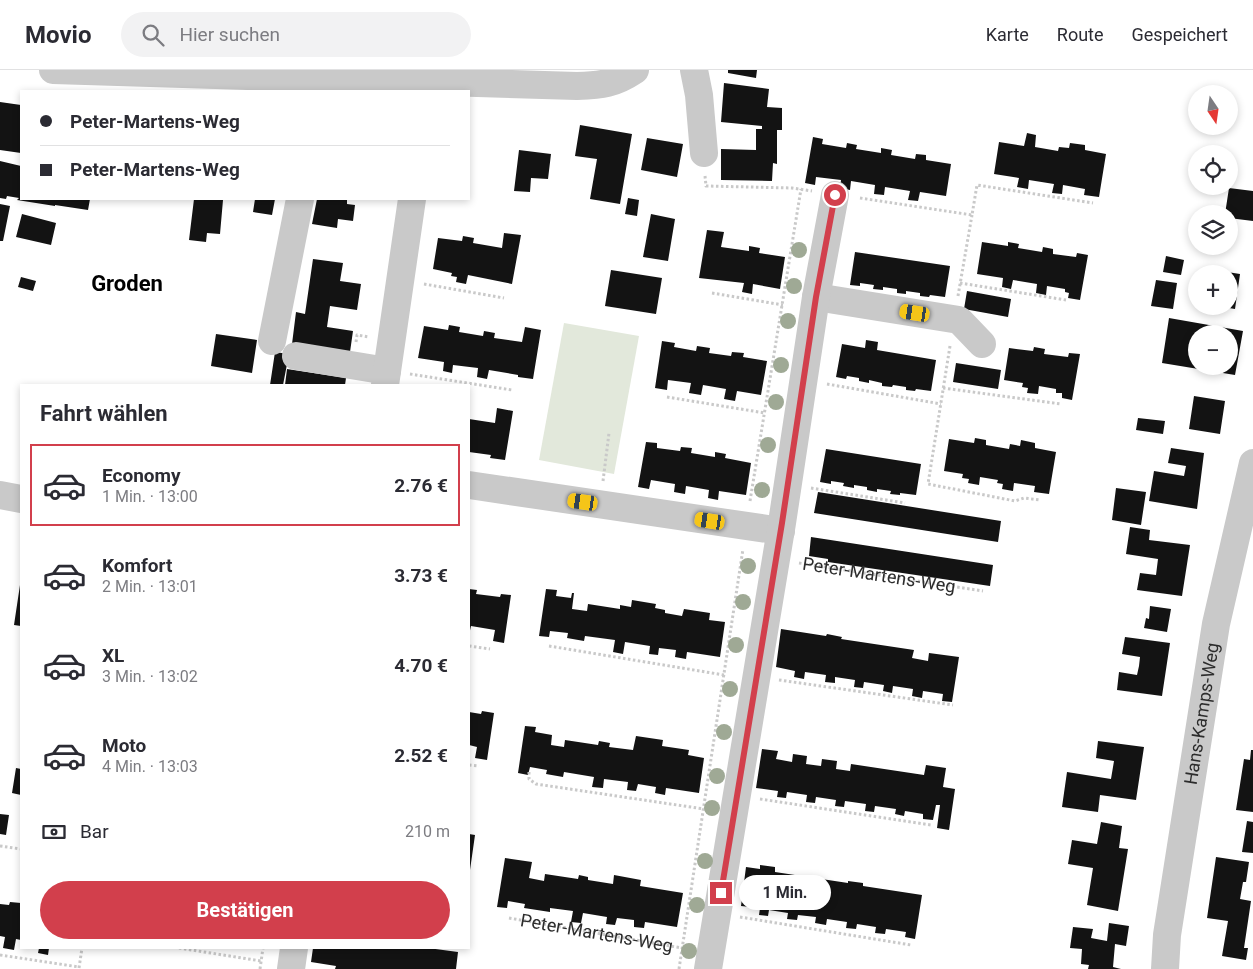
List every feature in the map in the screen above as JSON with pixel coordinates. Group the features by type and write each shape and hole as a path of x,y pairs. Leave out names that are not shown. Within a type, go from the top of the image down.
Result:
{"street":[{"path":"53,70 323,85 431,81 577,86 601,85 621,79 635,70"},
{"path":"694,70 699,95 704,153"},
{"path":"708,969 781,531 816,297 835,195"},
{"path":"272,341 300,200"},
{"path":"296,356 386,378 402,280 412,200"},
{"path":"816,297 959,320 982,344"},
{"name":"Hans-Kamps-Weg","path":"1165,969 1167,935 1216,624 1253,463"},
{"path":"470,485 781,531"},
{"path":"0,496 20,499"},
{"path":"291,969 294,949"}],"path":[{"name":"Peter-Martens-Weg","path":"679,969 746,526 800,189 706,186 704,153"},
{"path":"1040,500 1024,498 1015,501 928,484 977,184 1093,203"},
{"path":"835,195 972,215"},
{"path":"402,280 504,298"},
{"path":"960,283 1066,300"},
{"path":"712,293 783,304"},
{"path":"386,378 449,384"},
{"path":"804,380 941,404"},
{"path":"470,386 512,390"},
{"path":"943,388 1061,404"},
{"path":"667,397 765,413"},
{"path":"600,504 610,434"},
{"path":"788,484 905,503"},
{"name":"Peter-Martens-Weg","path":"776,559 983,591"},
{"path":"470,646 490,649"},
{"path":"549,646 724,675"},
{"path":"757,677 953,705"},
{"path":"470,764 479,766"},
{"path":"529,772 529,779 536,784 704,809"},
{"path":"737,796 931,825"},
{"path":"0,846 20,849"},
{"path":"718,913 911,945"},
{"name":"Peter-Martens-Weg","path":"510,918 682,948"},
{"path":"0,955 79,968 82,949"},
{"path":"185,949 261,961"},
{"path":"260,969 263,949"}],"shaded area":[{"path":"564,323 639,336 614,474 539,460"}],"building":[{"path":"728,70 757,70 756,78 728,73"},
{"path":"724,83 769,89 767,107 782,108 782,130 777,130 777,164 773,163 772,181 721,180 721,149 756,150 756,129 762,129 762,126 721,122"},
{"path":"0,102 20,105 20,153 0,150"},
{"path":"580,125 632,134 620,204 590,199 597,159 575,156"},
{"path":"1027,133 1036,135 1035,147 1058,151 1059,147 1069,148 1070,143 1085,145 1085,150 1106,154 1099,197 1084,195 1085,189 1063,185 1062,194 1052,193 1054,184 1029,180 1028,189 1017,187 1019,178 994,174 999,142 1024,146"},
{"path":"813,137 823,139 822,144 846,148 847,143 857,145 856,149 881,153 881,148 892,150 891,155 915,159 916,154 926,155 926,160 951,164 946,196 920,192 918,201 908,200 910,191 885,187 884,195 874,194 875,185 851,181 850,190 840,188 841,180 816,177 815,185 805,183"},
{"path":"647,138 683,144 677,177 641,170"},
{"path":"519,150 551,154 548,179 531,178 530,192 514,191"},
{"path":"0,161 20,166 20,200 90,200 88,210 17,200 19,198 7,196 6,199 0,198"},
{"path":"1238,189 1253,191 1253,221 1238,219 1238,205 1226,205 1228,195 1238,195"},
{"path":"628,198 639,200 637,216 625,214"},
{"path":"194,200 223,200 220,234 207,233 206,242 189,240"},
{"path":"255,200 275,200 272,215 253,212"},
{"path":"317,200 347,200 347,204 355,205 353,221 338,219 337,228 312,224"},
{"path":"0,204 10,206 3,241 0,241"},
{"path":"22,214 56,223 51,245 16,237"},
{"path":"651,214 675,219 668,261 643,257"},
{"path":"707,230 724,232 721,247 749,251 749,246 760,248 759,253 785,257 780,289 753,284 752,294 742,292 744,283 699,278"},
{"path":"504,233 521,235 512,284 468,275 466,284 456,282 457,277 451,276 452,273 433,269 438,238 462,241 463,236 474,238 473,243 502,248"},
{"path":"982,242 1008,246 1008,242 1019,244 1018,248 1042,252 1043,247 1053,249 1053,254 1076,257 1077,253 1088,255 1080,300 1068,298 1069,293 1065,292 1065,289 1047,286 1046,295 1036,293 1037,284 1013,280 1011,289 1002,287 1003,278 977,274"},
{"path":"855,252 950,266 945,297 920,296 920,293 906,291 906,294 897,293 897,289 883,287 883,290 873,289 874,285 860,283 860,286 850,285"},
{"path":"1166,256 1184,260 1181,275 1163,272"},
{"path":"313,259 343,263 340,281 361,284 357,310 330,306 327,327 353,331 350,352 292,344 296,312 305,314"},
{"path":"611,270 662,278 656,314 605,306"},
{"path":"21,277 36,281 33,291 18,287"},
{"path":"1156,280 1177,283 1173,309 1151,306"},
{"path":"967,291 1011,299 1008,317 964,309"},
{"path":"1169,318 1209,325 1188,325 1188,367 1162,363"},
{"path":"449,325 460,327 459,332 483,336 484,331 495,333 494,338 522,342 525,327 541,330 533,379 489,370 487,379 477,377 478,368 453,365 452,373 443,371 444,362 418,358 424,326 448,330"},
{"path":"1238,330 1243,331 1238,358"},
{"path":"216,334 257,340 252,373 211,366"},
{"path":"866,340 878,342 877,350 936,360 931,391 906,390 906,387 882,386 882,383 869,380 869,383 859,381 859,378 847,376 846,379 836,377 842,344 865,348"},
{"path":"662,341 675,343 674,347 696,351 697,346 710,348 709,353 731,356 732,352 744,353 743,357 767,361 761,395 737,391 735,401 724,399 726,389 703,385 701,395 689,393 691,383 668,380 667,390 655,388"},
{"path":"1034,347 1045,349 1044,354 1068,357 1069,353 1080,354 1072,400 1062,398 1062,393 1056,393 1056,389 1039,386 1038,394 1027,393 1028,388 1022,387 1023,383 1004,380 1009,348 1033,351"},
{"path":"275,352 289,354 283,384 270,384"},
{"path":"956,363 1001,370 998,389 953,382"},
{"path":"287,369 346,378 345,384 285,384"},
{"path":"1194,396 1225,401 1220,434 1189,429"},
{"path":"497,408 513,411 505,460 490,458 491,455 470,452 470,419 495,423"},
{"path":"1138,418 1165,421 1163,434 1136,430"},
{"path":"975,438 986,440 986,445 1009,449 1010,444 1020,446 1021,440 1035,443 1035,448 1056,452 1049,494 1034,492 1035,486 1014,483 1013,491 1002,489 1003,484 997,483 998,480 980,477 979,485 968,483 969,479 962,478 963,474 944,471 949,439 974,443"},
{"path":"646,442 657,443 657,448 680,451 681,447 692,448 691,453 715,457 715,452 726,454 725,458 751,463 746,495 719,491 718,500 708,498 709,490 686,486 685,494 674,492 675,484 651,480 649,489 638,487"},
{"path":"1171,448 1204,453 1197,509 1149,501 1154,471 1184,476 1186,466 1168,463"},
{"path":"826,449 921,464 916,495 890,494 891,491 877,489 877,492 867,490 867,487 854,485 854,488 843,486 844,483 831,481 831,484 820,482"},
{"path":"1116,488 1146,492 1141,525 1112,520"},
{"path":"818,492 1001,521 998,542 814,513"},
{"path":"1130,527 1150,530 1149,540 1190,545 1182,596 1137,590 1140,573 1156,575 1158,559 1126,554"},
{"path":"811,537 993,565 990,586 828,562 828,559 809,556"},
{"path":"20,585 20,626 14,625"},
{"path":"470,589 477,590 476,594 500,597 501,594 511,595 504,643 493,641 495,630 471,626 470,630"},
{"path":"546,589 557,590 556,596 571,598 572,593 574,593 572,609 587,611 588,604 620,609 620,605 631,607 632,600 656,604 655,608 665,610 665,613 682,616 684,609 710,613 709,620 725,622 720,657 687,652 686,659 675,657 676,650 659,648 658,655 649,654 650,646 625,642 623,654 613,652 615,640 585,636 584,641 567,638 568,633 550,631 549,637 539,636"},
{"path":"1150,606 1171,609 1167,632 1144,628 1146,618 1149,619"},
{"path":"781,629 826,636 827,634 842,637 841,639 914,650 912,658 928,661 929,653 959,657 952,702 942,701 943,694 923,691 922,698 912,696 913,689 893,686 892,693 883,691 884,685 864,682 863,688 854,687 855,680 835,677 835,683 825,682 826,675 805,672 804,679 794,677 795,671 776,667"},
{"path":"1125,637 1170,643 1162,696 1117,690 1119,672 1137,675 1139,666 1140,657 1122,654"},
{"path":"482,711 494,713 487,760 475,758 477,747 470,745 470,712 481,714"},
{"path":"525,726 536,727 535,732 552,735 551,745 564,747 565,740 598,745 599,741 610,743 609,747 633,750 636,736 663,740 662,746 689,750 688,755 704,758 699,793 666,788 665,795 655,793 656,787 638,784 636,791 627,790 628,782 604,779 603,788 592,787 594,777 564,772 563,777 546,774 547,770 530,767 528,775 518,773"},
{"path":"1098,741 1144,747 1136,800 1100,795 1098,812 1062,807 1067,772 1111,779 1114,761 1096,758"},
{"path":"762,749 778,751 776,759 792,762 793,754 807,756 806,764 821,766 822,759 837,761 836,769 850,771 851,764 924,775 926,765 946,768 943,787 955,789 949,830 937,828 940,805 936,805 933,820 923,819 923,814 905,811 904,816 895,814 896,809 875,806 874,812 865,811 866,804 845,801 844,807 835,806 836,800 816,797 815,803 806,802 807,795 787,792 786,798 777,797 778,791 756,788"},
{"path":"1251,750 1253,750 1253,812 1236,810 1244,759 1250,760"},
{"path":"16,768 20,769 20,795 12,793"},
{"path":"0,814 9,815 6,835 0,834"},
{"path":"1247,821 1253,822 1253,853 1242,852"},
{"path":"1101,822 1122,826 1119,848 1128,849 1118,911 1087,905 1093,868 1068,864 1072,840 1097,844"},
{"path":"470,834 475,835 470,870"},
{"path":"1216,857 1249,862 1246,882 1243,882 1240,899 1251,901 1244,948 1248,948 1246,960 1222,956 1228,921 1207,918"},
{"path":"505,858 532,862 529,878 544,881 545,874 578,879 579,875 588,877 588,880 613,884 614,875 641,880 640,886 683,893 677,927 645,922 644,928 634,927 634,920 617,918 615,925 606,924 607,917 583,913 581,923 571,922 573,911 550,908 550,912 524,908 525,904 508,901 507,908 497,907"},
{"path":"760,865 775,867 775,872 848,883 848,881 863,883 863,886 922,895 915,939 905,937 906,932 886,929 885,934 875,933 876,927 857,924 856,929 846,928 847,922 827,919 826,925 815,923 816,917 798,915 797,920 787,919 788,913 769,910 768,916 759,915 760,908 741,906 746,867 760,869"},
{"path":"10,902 20,903 20,940 16,939 14,950 3,948 5,937 0,936 0,904 9,905"},
{"path":"1109,923 1129,926 1126,946 1115,944 1113,967 1121,969 1088,969 1089,965 1081,964 1082,949 1070,948 1073,927 1093,929 1091,938 1107,941"},
{"path":"39,949 49,949 48,955 38,953"},
{"path":"313,949 436,949 458,952 456,969 335,969 336,966 311,962"}],"district":[{"name":"Groden","path":"127,283"}],"route":[{"path":"721,893 782,523 816,297 835,195"}]}
